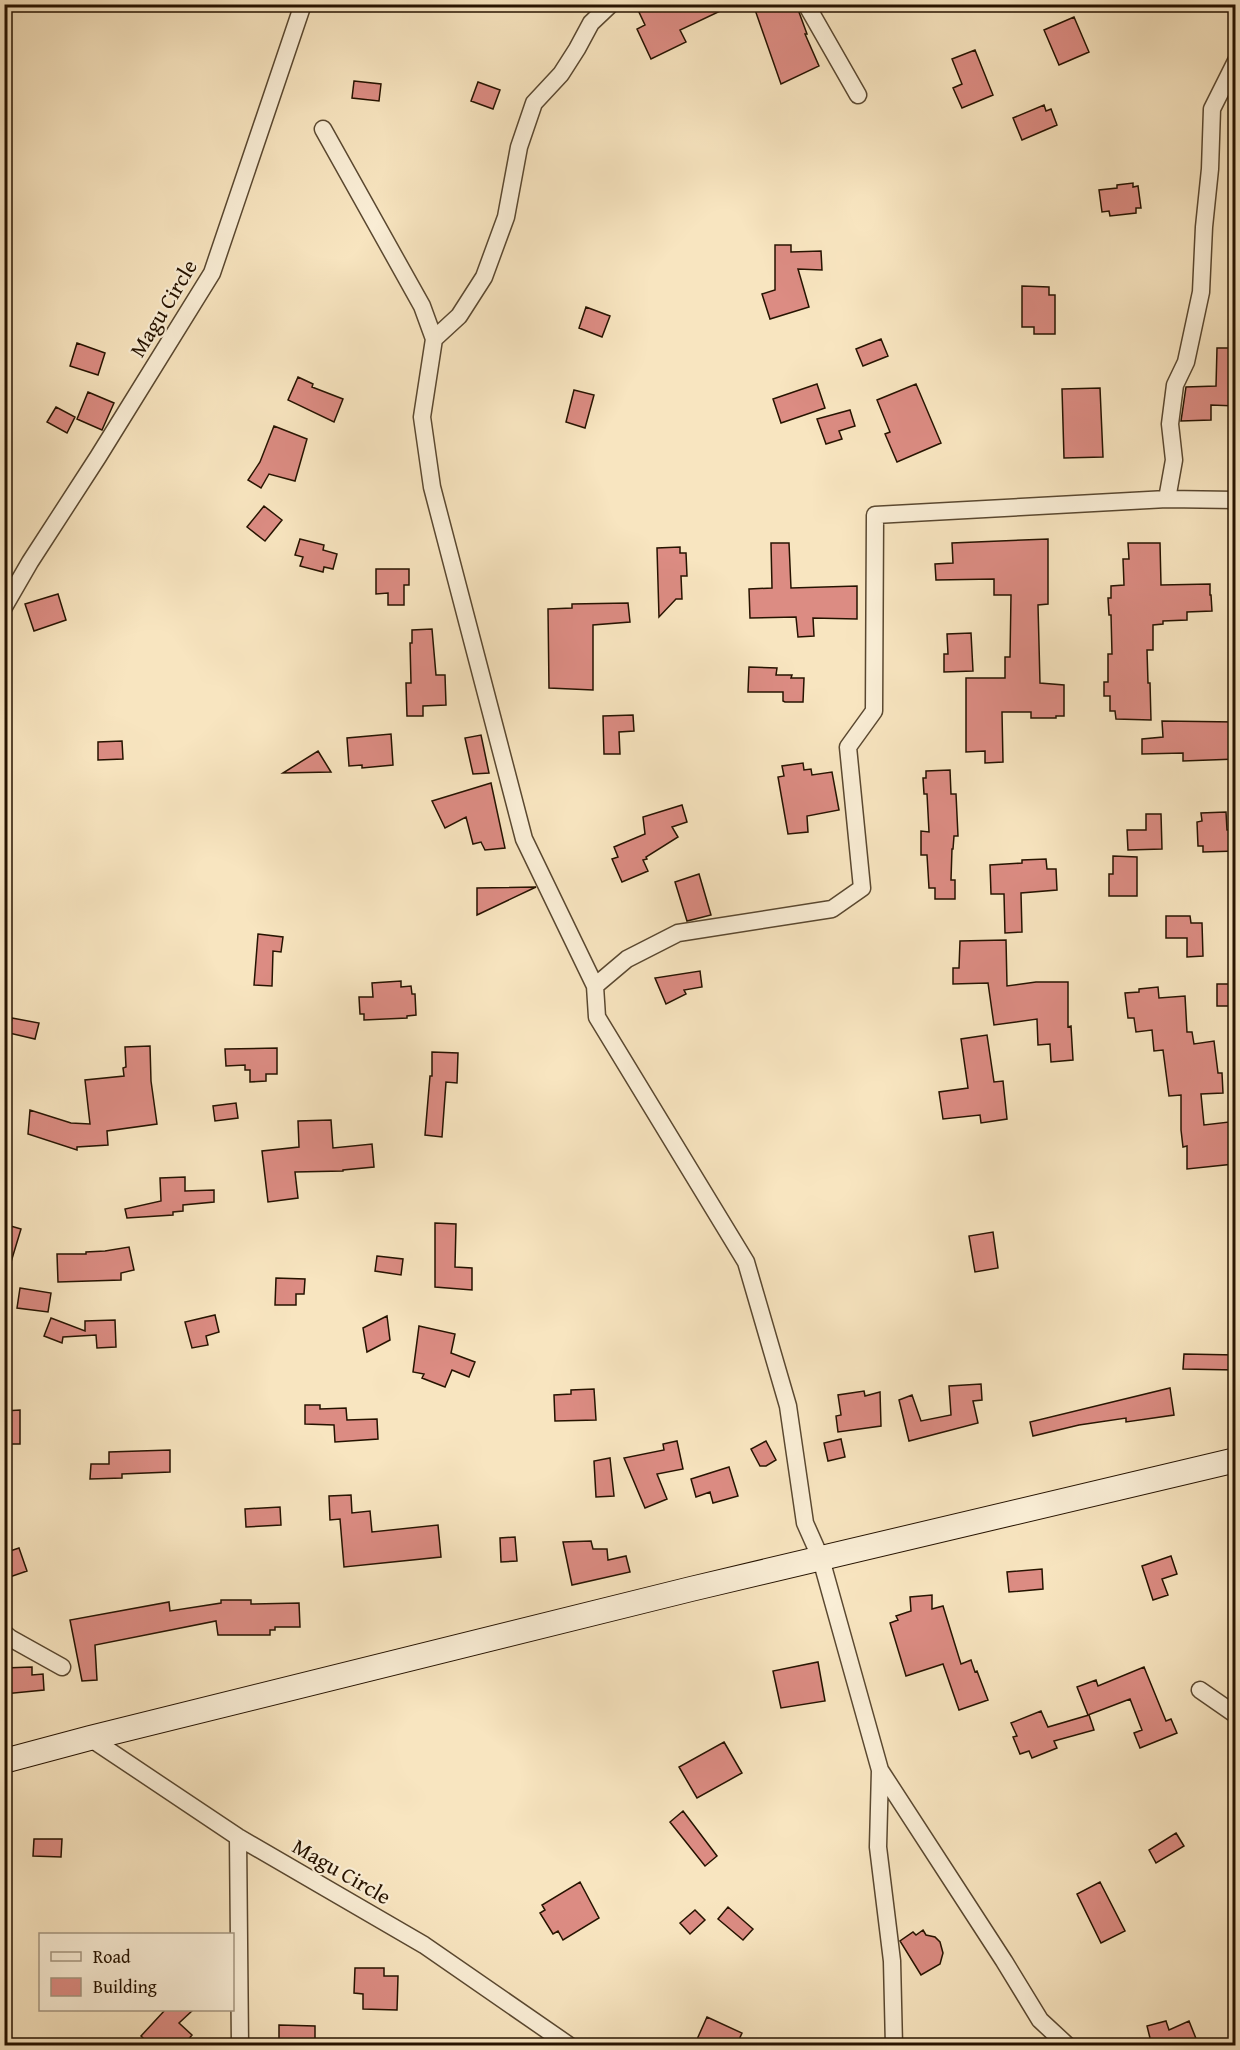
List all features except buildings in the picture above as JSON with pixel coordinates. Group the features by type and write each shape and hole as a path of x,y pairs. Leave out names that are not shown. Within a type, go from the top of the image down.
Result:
{"main road":[{"path":"4,1761 691,1589 1236,1460"}],"street":[{"name":"Magu Circle","path":"4,607 212,273 303,4"},
{"path":"434,339 459,316 484,277 507,217 519,147 534,103 561,74 591,23 611,4"},
{"path":"806,4 858,95"},
{"path":"1167,499 1174,460 1170,424 1174,385 1185,362 1201,292 1212,109 1236,61"},
{"path":"323,129 422,306 434,339 422,417 432,487 524,839 595,986 597,1017 746,1262 788,1406 805,1523 820,1559 880,1770 1040,2020 1068,2046"},
{"path":"595,986 627,959 678,933 832,909 862,888 848,747 874,711 875,514 1167,499 1236,500"},
{"path":"4,1633 62,1667"},
{"path":"1200,1690 1236,1715"},
{"name":"Magu Circle","path":"90,1738 238,1837 424,1945 570,2046"},
{"path":"880,1770 878,1847 892,1961 894,2046"},
{"path":"238,1837 240,2046"}]}
